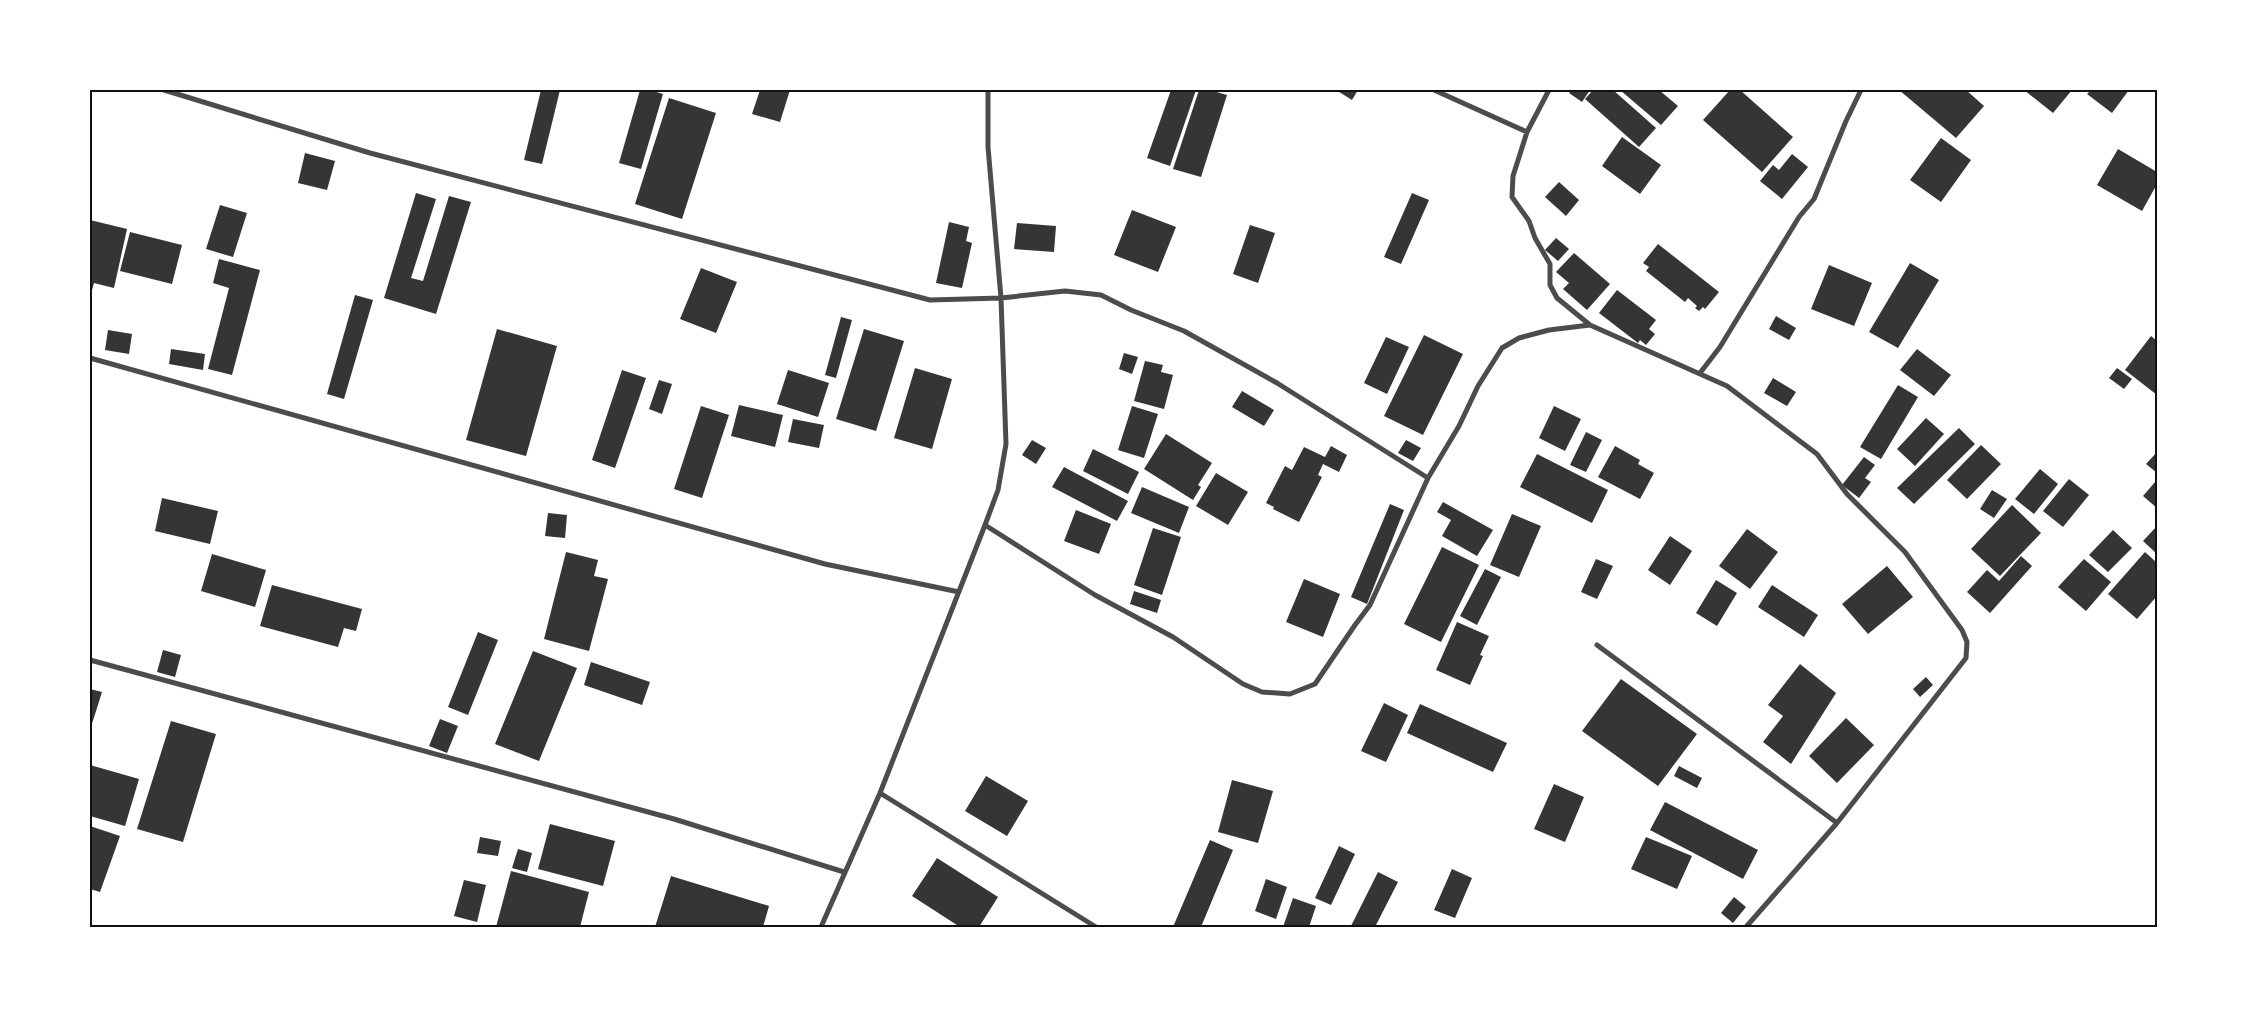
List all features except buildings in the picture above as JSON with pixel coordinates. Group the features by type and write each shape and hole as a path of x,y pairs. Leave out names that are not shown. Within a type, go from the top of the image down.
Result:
{"street":[{"path":"164,90 370,153 930,300 1001,298 1064,291 1101,294 1132,310 1184,331 1277,383 1428,478"},
{"path":"821,927 880,793 998,490 1006,444 1001,298 988,147 988,90"},
{"path":"1434,90 1527,132"},
{"path":"1549,90 1527,132 1513,176 1512,197 1529,221 1535,238 1550,264 1550,285 1557,298 1590,325 1727,386 1817,454 1847,494 1905,552 1962,630 1967,642 1966,658 1837,823 1746,927"},
{"path":"1700,373 1720,347 1799,217 1814,199 1861,90"},
{"path":"985,525 1095,595 1173,637 1243,684 1262,692 1290,694 1315,684 1370,605 1428,478 1459,426 1478,386 1502,348 1519,338 1549,330 1590,325"},
{"path":"90,358 825,564 959,592"},
{"path":"1597,645 1837,823"},
{"path":"90,660 674,819 844,872"},
{"path":"880,793 1096,927"}]}
